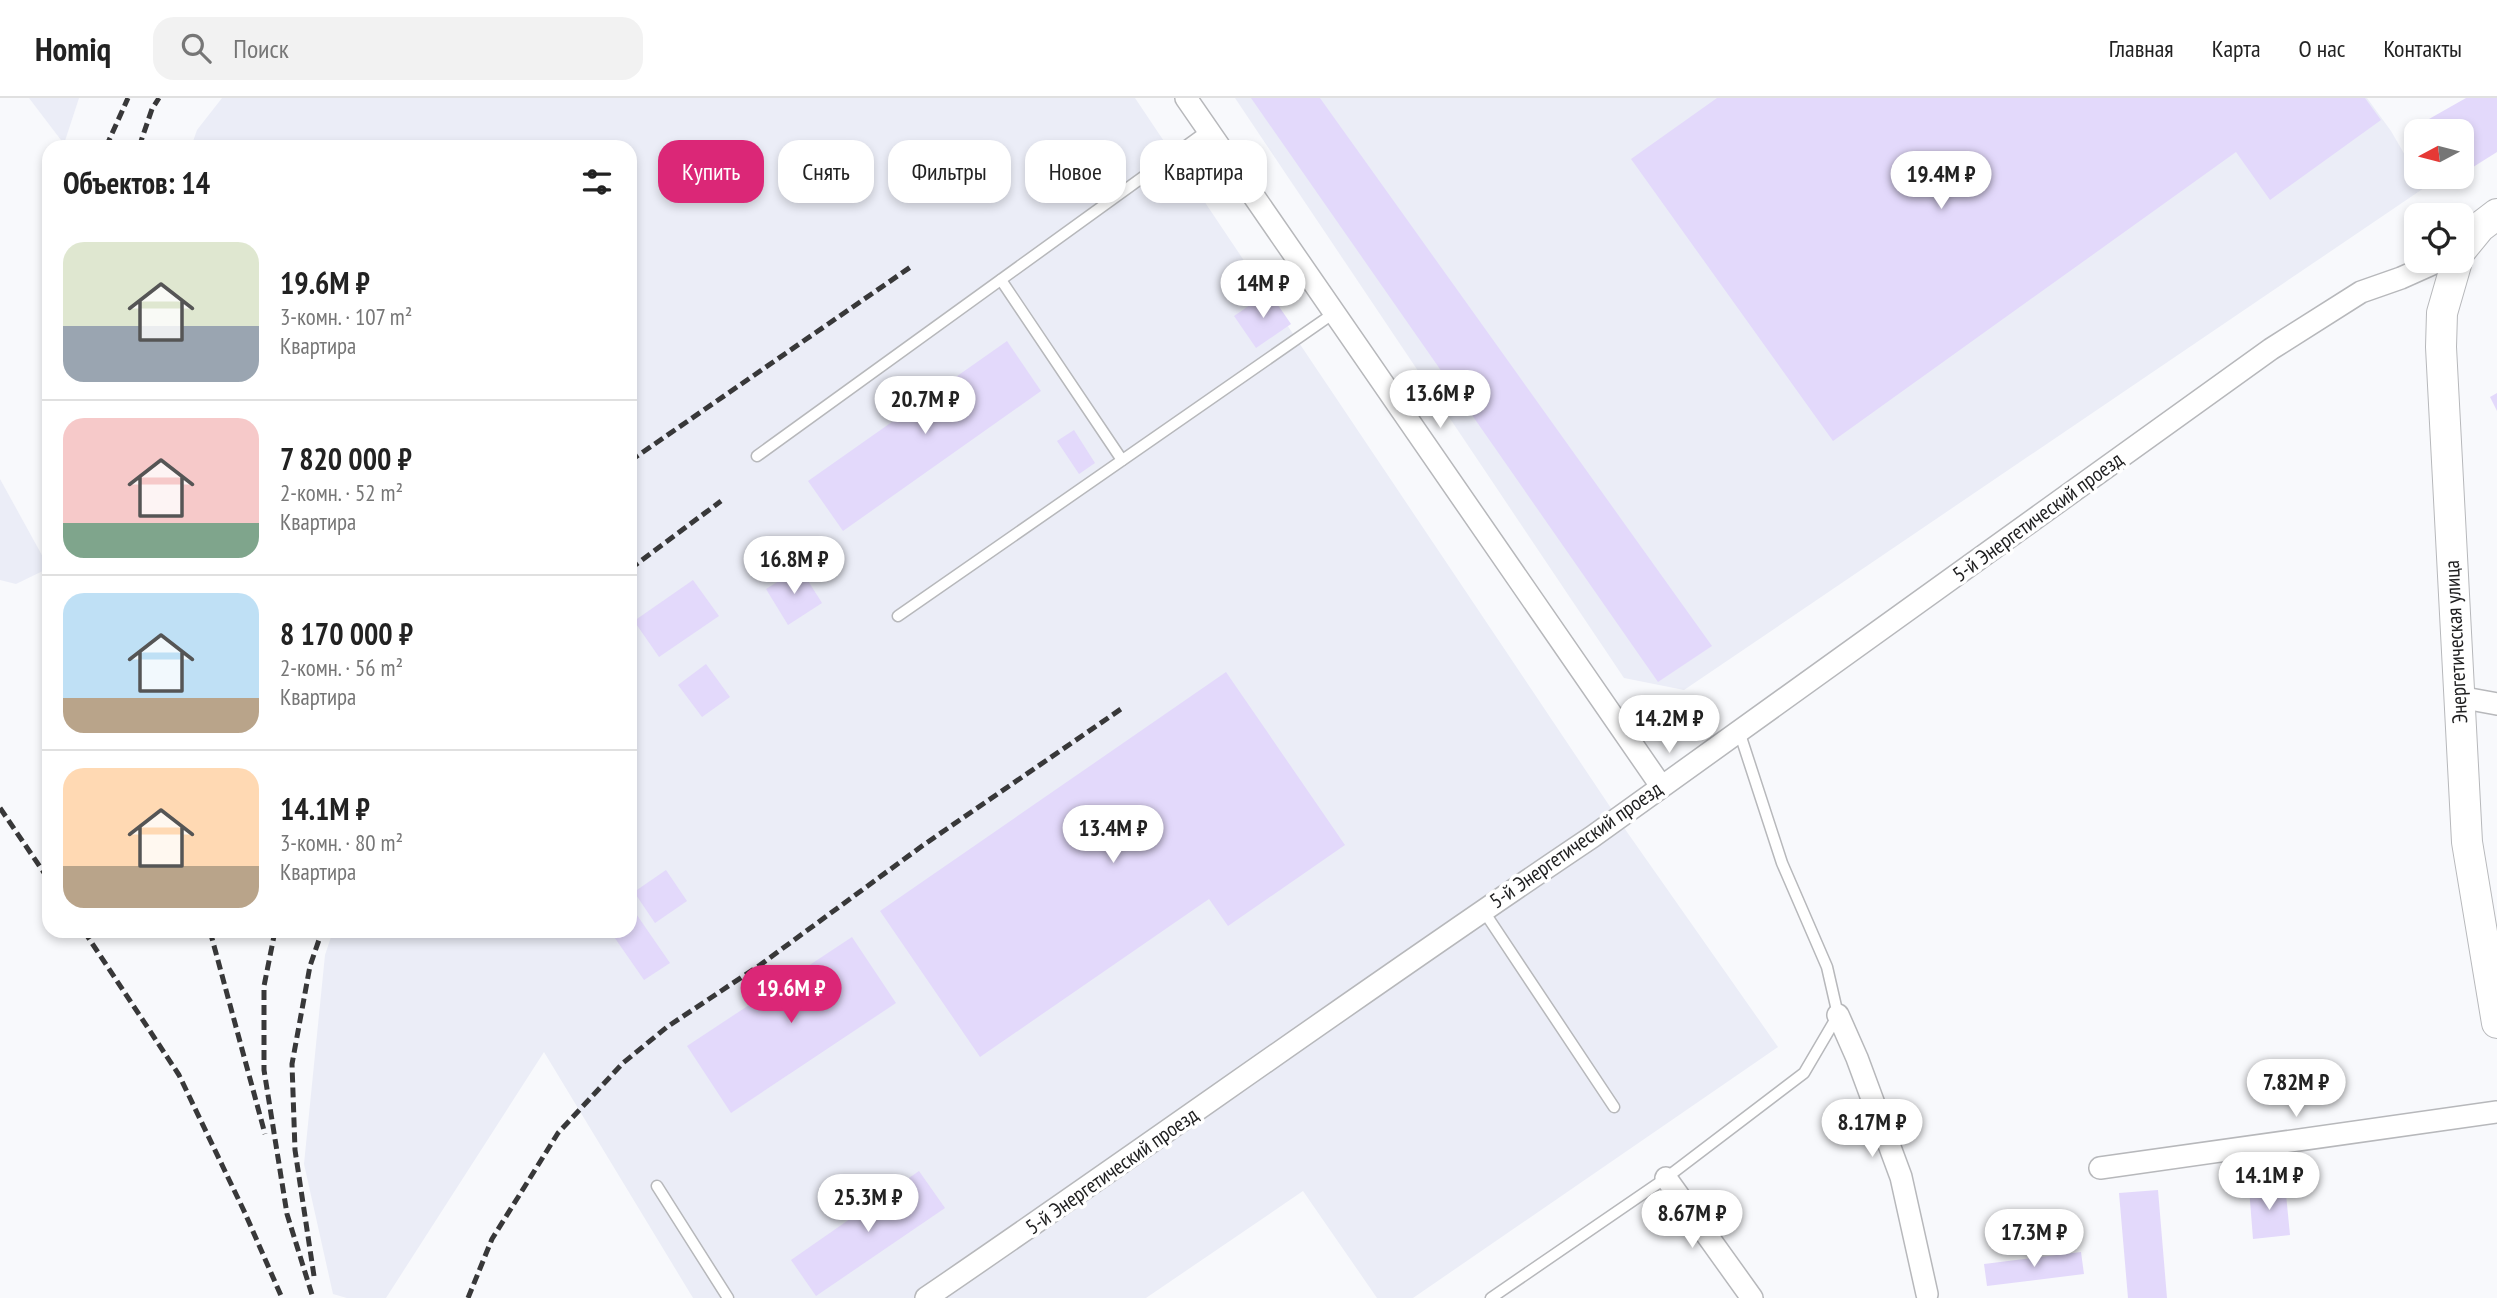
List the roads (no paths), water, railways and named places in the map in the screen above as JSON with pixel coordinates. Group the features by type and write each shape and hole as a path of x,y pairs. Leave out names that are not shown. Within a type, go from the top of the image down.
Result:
{"main road":[{"path":"2474,234 2497,214"},
{"name":"Энергетическая улица","path":"2454,273 2442,313 2441,347 2467,842 2497,1023"}],"street":[{"path":"1185,98 1661,786"},
{"name":"5-й Энергетический проезд","path":"926,1298 1592,837 2271,349 2361,292 2412,273"},
{"path":"2459,697 2497,704"},
{"path":"1838,1015 1857,1058 1901,1177 1929,1297"},
{"path":"2100,1168 2497,1112"},
{"path":"1666,1178 1752,1298"}],"lane":[{"path":"757,456 1208,130"},
{"path":"1001,280 1122,460"},
{"path":"898,616 1334,313"},
{"path":"1491,1298 1666,1178 1804,1073 1838,1015 1828,967 1782,863 1739,731"},
{"path":"1483,910 1614,1107"},
{"path":"657,1185 728,1298"}],"railway":[{"path":"109,140 128,98"},
{"path":"141,140 152,109 159,98"},
{"path":"637,456 912,266"},
{"path":"637,564 721,501"},
{"path":"468,1298 492,1239 558,1133 623,1063 667,1027 760,965 922,846 1121,709"},
{"path":"0,808 42,870"},
{"path":"89,938 179,1075 282,1298"},
{"path":"212,938 265,1134"},
{"path":"274,938 264,986 264,1070 287,1214 313,1298"},
{"path":"314,1276 295,1150 292,1064 310,966 320,938"}]}
